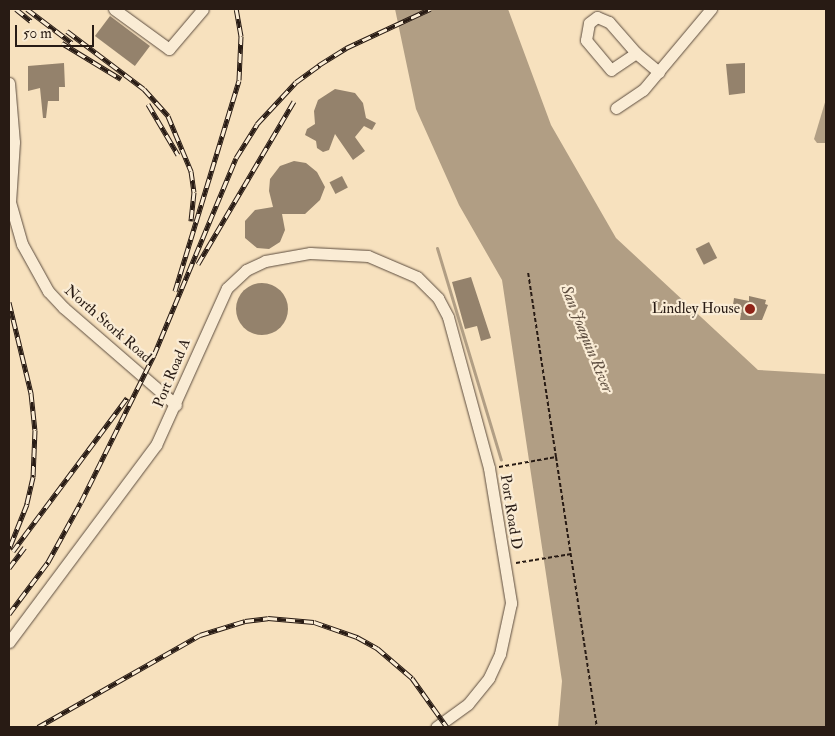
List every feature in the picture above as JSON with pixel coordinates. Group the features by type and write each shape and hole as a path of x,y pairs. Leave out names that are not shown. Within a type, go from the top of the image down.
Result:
{"street":[{"path":"114,9 169,49 203,9"},
{"path":"616,108 643,90 711,9"},
{"path":"636,53 611,70 586,40 589,23 598,17 609,22 636,53 659,72"},
{"name":"North Stork Road","path":"9,83 14,121 10,208 22,244 48,291 113,353 176,405"},
{"name":"Port Road A","path":"9,642 156,445 176,405 221,297 233,281 255,265 310,253 358,254 394,265 427,285"},
{"name":"Port Road D","path":"427,285 444,307 458,346 489,468 511,603 498,660 476,696 436,727"}],"path":[{"path":"528,272 597,727"},
{"path":"489,468 556,457"},
{"path":"504,564 571,554"}],"water":[{"name":"San Joaquin River","path":"395,9 508,9 551,125 616,238 758,370 826,374 826,727 558,727 562,681 502,280 459,205 416,109"},
{"path":"826,99 826,143 817,143 814,139"}],"building":[{"path":"110,16 150,46 135,66 95,36"},
{"path":"64,63 65,87 59,87 59,101 48,101 46,118 43,118 40,88 28,91 28,66"},
{"path":"745,63 745,93 729,95 726,64"},
{"path":"335,89 355,93 363,103 366,118 376,123 372,130 364,126 355,137 365,151 353,160 335,134 329,150 323,152 317,148 316,141 305,135 307,129 315,124 314,111 318,100"},
{"path":"294,161 306,163 317,172 325,187 320,200 305,214 282,214 285,230 280,242 269,249 257,248 245,238 245,221 255,210 273,207 269,191 270,179 280,166"},
{"path":"342,176 348,188 335,194 330,182"},
{"path":"709,242 717,258 704,265 696,249"},
{"path":"471,277 491,338 481,341 477,326 465,329 452,282"},
{"path":"262,283 272,285 280,291 286,299 288,309 286,319 280,327 272,333 262,335 252,333 244,327 238,319 236,309 238,299 244,291 252,285"},
{"name":"Lindley House","path":"749,296 766,300 765,304 768,305 762,320 740,320 741,314 732,312 734,298 749,301"}],"waterway":[{"path":"437,248 501,460"}],"railway":[{"path":"16,9 31,21"},
{"path":"27,9 72,43"},
{"path":"175,291 239,80 241,36 236,9"},
{"path":"9,614 48,562 81,502 154,355 236,158 257,124 296,82 319,65 346,48 430,9"},
{"path":"67,31 144,89 168,116 191,171 194,192 191,221"},
{"path":"62,43 121,79"},
{"path":"198,264 294,101"},
{"path":"148,104 178,155"},
{"path":"9,302 31,393 35,430 33,477 27,504 9,549"},
{"path":"13,551 127,398"},
{"path":"9,568 25,547"},
{"path":"38,727 200,635 245,621 268,618 314,622 357,637 377,648 412,678 447,727"}],"place":[{"name":"Lindley House","path":"750,309"}]}
